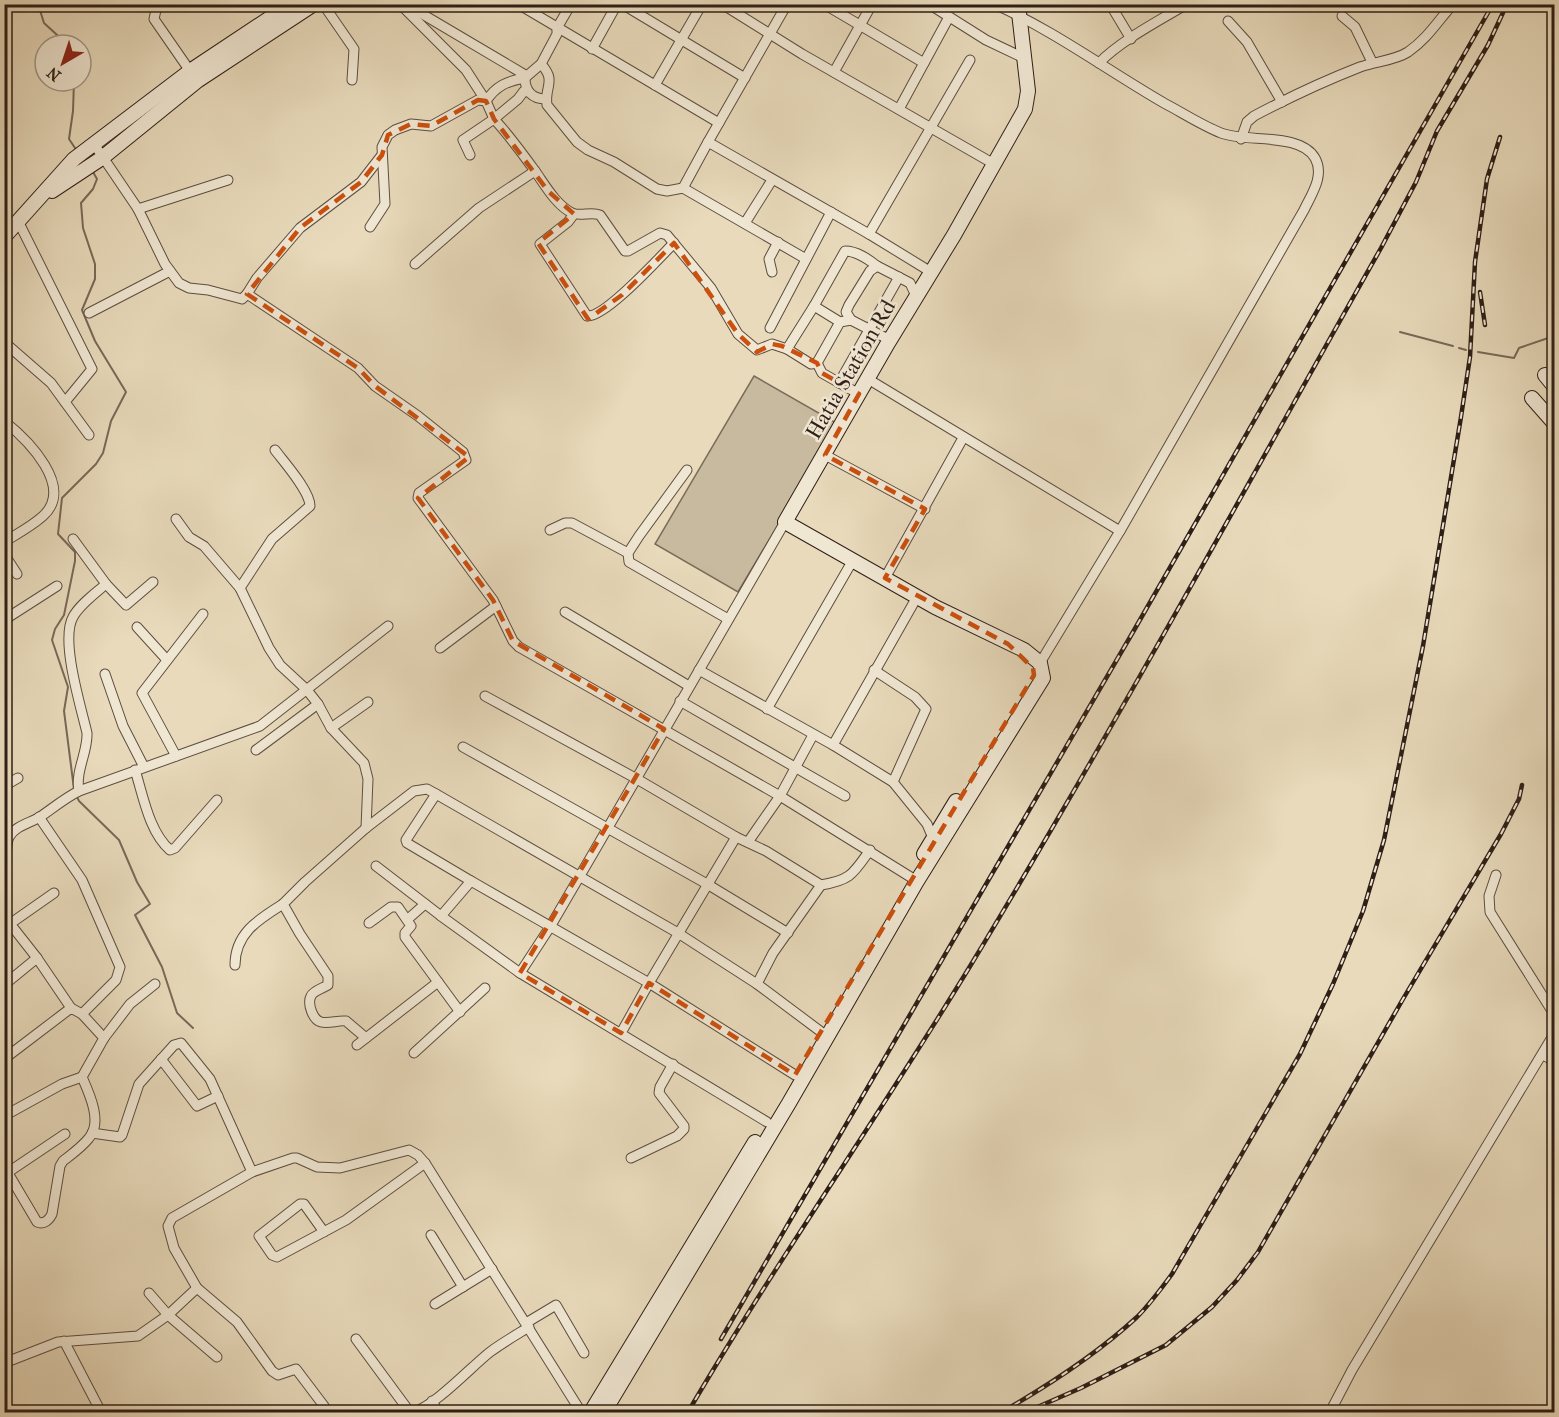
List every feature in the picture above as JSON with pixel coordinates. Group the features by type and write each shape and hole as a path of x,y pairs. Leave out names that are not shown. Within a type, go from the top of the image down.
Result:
{"street":[{"path":"163,4 156,10 154,19 190,71"},
{"path":"4,237 74,159 190,71 291,4"},
{"path":"40,199 99,160 197,81 314,4"},
{"path":"323,4 354,49 352,80"},
{"path":"400,4 466,70 486,101 494,119 552,196 574,214 600,215 625,251 660,233 667,235 711,288 742,338 757,350 772,344 788,349 811,364 817,363"},
{"path":"518,4 719,123"},
{"path":"486,101 494,89 506,82 526,77 541,64 571,4"},
{"path":"592,49 617,4"},
{"path":"622,4 745,78"},
{"path":"655,85 702,4"},
{"path":"722,4 771,35 994,164"},
{"path":"683,188 787,4"},
{"path":"824,4 924,63"},
{"path":"834,72 872,4"},
{"path":"929,4 993,45 1024,58"},
{"path":"994,4 1020,10 1031,24 1222,134 1241,139 1295,143 1307,149 1315,158 1319,170 1317,184 1120,531 1040,663"},
{"path":"1110,4 1131,39"},
{"path":"1099,63 1131,39 1187,4"},
{"path":"1241,139 1247,122 1254,116 1372,62 1392,59 1406,53 1419,44 1453,4"},
{"path":"412,8 526,77"},
{"name":"Hatia Station Rd","path":"785,522 1025,109 1028,91 1020,10"},
{"path":"899,109 949,16"},
{"path":"1342,16 1355,27 1372,62"},
{"path":"1228,21 1247,42 1282,102"},
{"path":"869,234 970,60"},
{"path":"541,64 550,77 546,99 548,105 578,142 588,150 614,162 657,189 667,191 683,188 806,259"},
{"path":"526,77 525,86 528,92"},
{"path":"471,155 463,140 494,119 524,91 546,99"},
{"path":"370,227 385,204 382,155 384,141 395,130 411,124 431,126 472,102 486,101"},
{"path":"708,142 931,272"},
{"path":"93,145 99,160 138,209 170,271 179,283 189,288 208,290 242,299 300,228 362,182 382,155"},
{"path":"415,264 479,208 535,171"},
{"path":"138,209 228,180"},
{"path":"746,223 771,180"},
{"path":"770,328 831,212"},
{"path":"574,214 568,222 542,241 541,247 584,313 590,316 616,300 674,243"},
{"path":"18,221 92,369 65,402"},
{"path":"772,272 769,259 778,242"},
{"path":"788,349 845,251 862,256 910,283 916,296"},
{"path":"877,266 870,271 846,312 851,320 886,338 888,343"},
{"path":"89,313 170,271"},
{"path":"839,382 899,277"},
{"path":"247,294 363,371 375,386 430,425 466,455 466,460 419,493 418,498 496,606 513,641 519,647 780,796 914,879"},
{"path":"814,306 840,322 851,320"},
{"path":"817,363 840,322"},
{"path":"4,342 51,383 89,435"},
{"path":"817,363 822,373 859,394"},
{"path":"1545,375 1554,386"},
{"path":"868,379 1120,531"},
{"path":"1532,398 1554,423"},
{"path":"4,421 40,459 52,476 54,494 50,507 43,516 4,542"},
{"path":"885,578 963,438"},
{"path":"240,588 272,539 310,506 302,487 275,450"},
{"path":"825,455 925,509"},
{"path":"687,470 628,553 629,562 728,619"},
{"path":"176,519 189,537 204,546 240,588 269,648 280,665 307,690 318,704 331,728 364,763 368,779 366,828"},
{"path":"520,973 550,927 637,779 785,522 918,597 1024,650 1040,663 1043,678 914,879 604,1413"},
{"path":"550,530 565,523 572,523 628,553"},
{"path":"73,539 106,584 126,605 153,582"},
{"path":"4,554 17,574"},
{"path":"767,709 853,560"},
{"path":"79,790 78,780 87,744 87,733 71,661 70,625 76,613 106,584"},
{"path":"4,620 57,586"},
{"path":"833,745 918,597"},
{"path":"440,648 496,606"},
{"path":"566,612 689,686"},
{"path":"176,756 142,693 203,614"},
{"path":"4,873 10,835 64,798 79,790 255,728 388,626"},
{"path":"137,627 167,660"},
{"path":"914,879 933,838 1034,675 1033,668 1028,661 1011,649 1008,644"},
{"path":"699,670 833,745 893,782 927,824 933,838"},
{"path":"874,670 915,697 926,710 893,782"},
{"path":"105,674 139,769 152,822 165,845 170,850 175,848 217,800"},
{"path":"485,696 637,779 736,837 766,850 821,885"},
{"path":"680,701 845,796"},
{"path":"331,728 368,702"},
{"path":"256,750 318,704"},
{"path":"748,842 780,796 813,735"},
{"path":"463,747 707,884 788,933"},
{"path":"4,786 18,778"},
{"path":"235,965 238,948 253,923 283,904 366,828 414,791 427,789 678,933 757,984 824,1034"},
{"path":"436,794 406,843 649,983 795,1075"},
{"path":"39,817 88,891 120,967 116,980 82,1014"},
{"path":"621,1034 736,837"},
{"path":"757,984 773,953 821,885 846,879 870,850"},
{"path":"376,866 520,973 767,1122"},
{"path":"1496,875 1489,896 1490,912 1554,1014"},
{"path":"441,916 471,881"},
{"path":"54,893 6,922 37,958 71,1008 82,1014 104,1038"},
{"path":"283,904 328,976 328,985 310,998 310,1006 317,1020 324,1023 346,1022 366,1038"},
{"path":"408,919 425,904"},
{"path":"369,923 394,906 398,907 411,926 405,933 405,938 460,1012"},
{"path":"4,986 37,958"},
{"path":"357,1045 438,982"},
{"path":"4,1116 62,1084 82,1077 104,1038 130,1004 155,984"},
{"path":"414,1053 485,988"},
{"path":"4,1059 71,1008"},
{"path":"591,1413 795,1075 824,1034"},
{"path":"1330,1413 1352,1370 1554,1034"},
{"path":"92,1133 120,1137 124,1133 139,1084 174,1045 183,1045 206,1073 252,1172"},
{"path":"1543,1055 1554,1061"},
{"path":"161,1059 197,1106 218,1096"},
{"path":"631,1158 677,1136 684,1129 659,1093 673,1064"},
{"path":"65,1134 6,1174 37,1222 42,1223 48,1220 52,1214 60,1166 92,1133 94,1109 82,1077"},
{"path":"323,1413 324,1406 296,1369 282,1375 275,1374 237,1322 197,1288 174,1248 168,1232 169,1222 177,1215 252,1172 293,1158 317,1167 340,1168 409,1150 425,1163 581,1413"},
{"path":"324,1232 304,1204 300,1204 259,1236 272,1255 277,1257 324,1232 355,1214 425,1163"},
{"path":"431,1235 463,1287"},
{"path":"435,1304 492,1269"},
{"path":"4,1363 50,1344 64,1341 138,1336 168,1315 197,1288"},
{"path":"149,1293 168,1315 217,1358"},
{"path":"356,1339 408,1411 413,1413 432,1401 489,1353 556,1305 584,1353"},
{"path":"64,1341 100,1412"},
{"path":"4,1400 8,1413"},
{"path":"432,1401 438,1413"}],"highlighted area":[{"path":"478,100 486,101 494,119 548,191 574,214 538,243 588,319 622,295 674,243 738,334 757,352 772,344 782,346 817,363 822,373 859,394 825,455 925,509 885,578 1008,644 1033,668 1034,675 795,1075 649,983 621,1033 520,973 664,729 513,641 493,600 418,498 469,457 375,386 358,368 247,294 300,228 361,182 382,155 388,135 411,124 431,126"}],"shaded area":[{"path":"754,376 838,424 738,592 655,544"}],"waterway":[{"path":"38,4 44,23 55,33"},
{"path":"74,93 69,139 77,151"},
{"path":"74,789 64,711 68,687 52,640 55,629 64,615 75,561 75,552 58,534 62,498 96,464 103,453 111,421 126,392 95,341 82,310 95,279 95,264 83,228 81,203 93,189 97,179 93,172"},
{"path":"1400,332 1453,346"},
{"path":"1478,352 1514,358 1519,348 1554,336"},
{"path":"1459,348 1466,350"},
{"path":"77,797 119,840 137,882 150,904 135,915 162,967 177,1013 193,1028"}],"railway":[{"path":"721,1339 1133,632 1493,4"},
{"path":"688,1412 757,1299 937,1020 1077,786 1381,248 1416,182 1437,131 1488,45 1507,4"},
{"path":"1002,1412 1055,1380 1106,1344 1142,1312 1172,1274 1300,1054 1333,984 1363,911 1384,840 1423,646 1470,357 1475,262 1487,179 1500,137"},
{"path":"1480,292 1485,325"},
{"path":"1026,1412 1081,1388 1166,1345 1212,1307 1237,1280 1258,1252 1501,834 1519,799 1522,785"}]}
